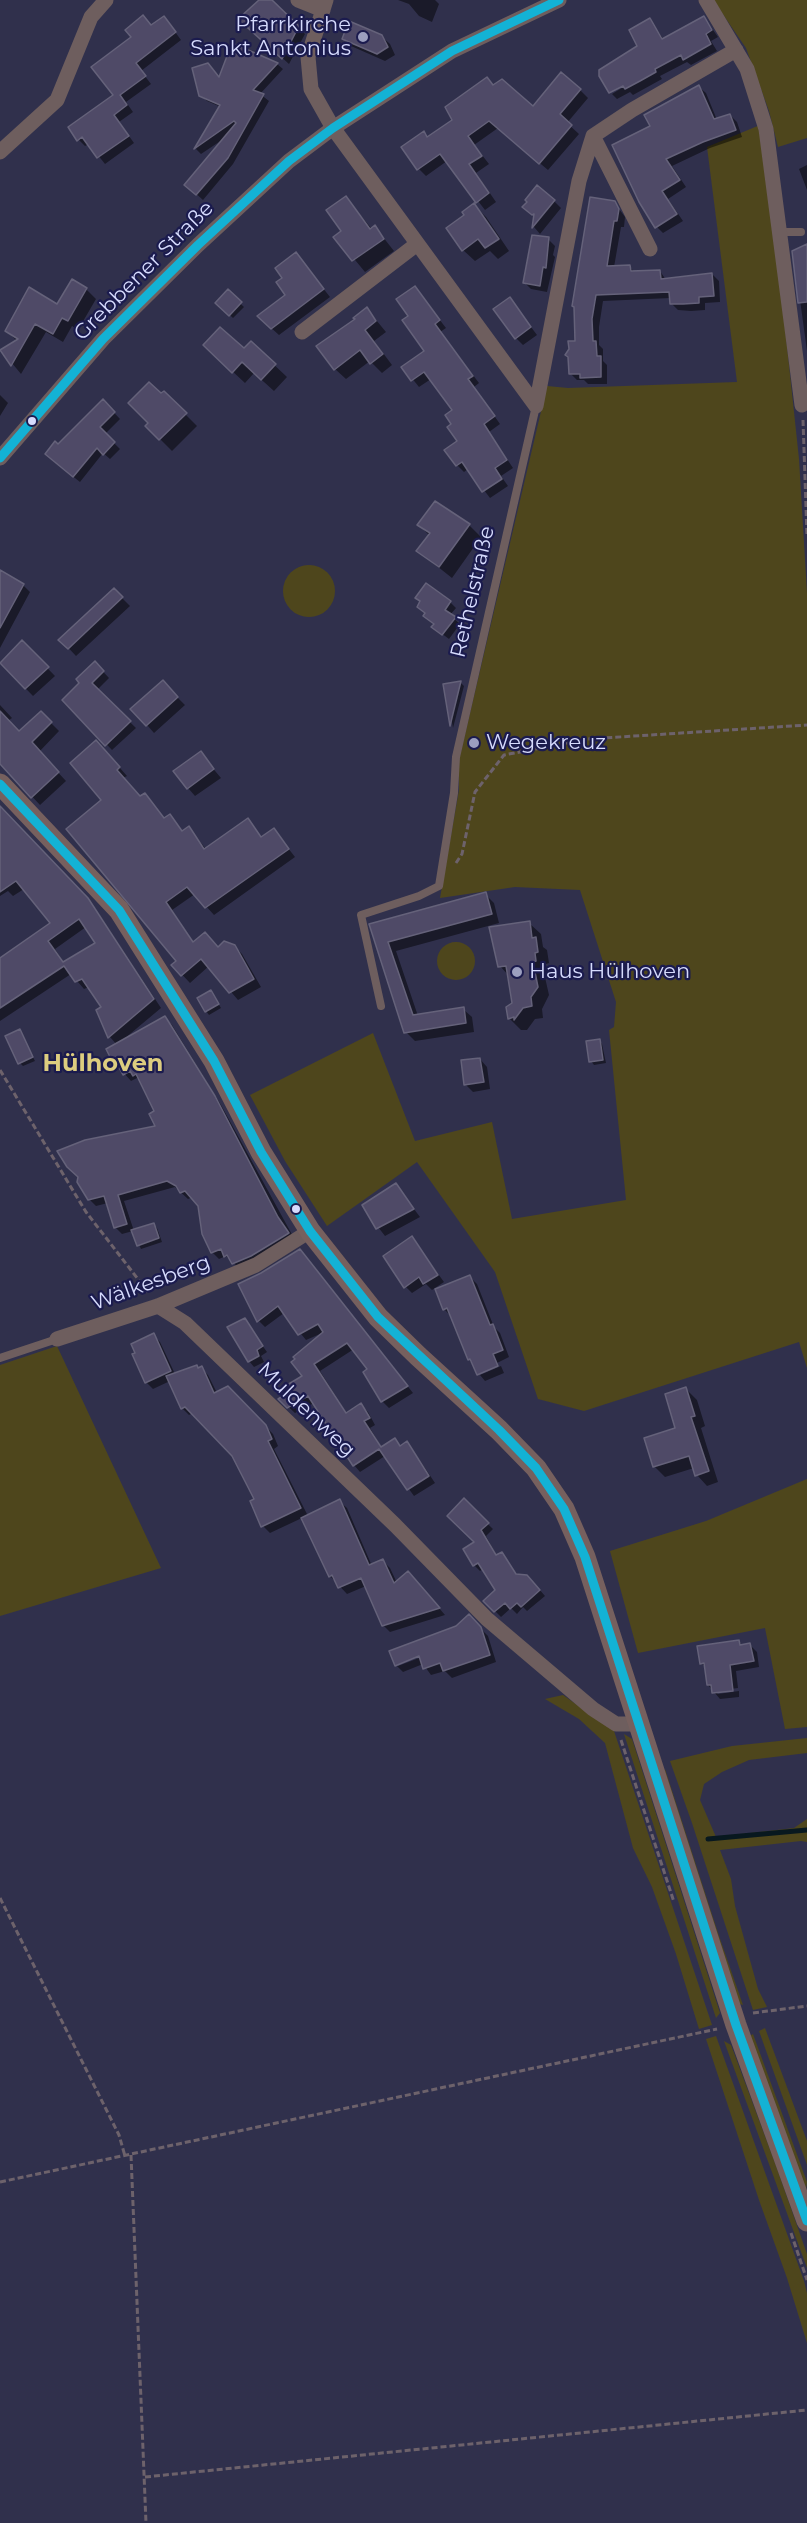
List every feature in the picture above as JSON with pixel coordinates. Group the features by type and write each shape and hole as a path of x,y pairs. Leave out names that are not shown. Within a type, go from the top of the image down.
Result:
{"main road":[{"path":"0,784 119,910 214,1061 261,1152 310,1232 378,1317 514,1445 536,1468 564,1509 593,1579 738,2030 807,2220"}],"street":[{"path":"0,152 57,100 91,17 106,0"},
{"path":"297,0 324,5 308,57 311,89 333,128 536,406"},
{"name":"Grebbener Straße","path":"0,458 110,332 206,237 289,161 333,128 452,51 559,0"},
{"path":"706,0 747,69 766,129 802,405"},
{"path":"650,249 593,136 632,110 736,50"},
{"name":"Rethelstraße","path":"536,406 579,182 593,136"},
{"path":"302,332 417,244"},
{"name":"Wälkesberg","path":"57,1339 158,1306 256,1265 310,1232"},
{"name":"Muldenweg","path":"158,1306 185,1323 395,1525 487,1619 593,1709 616,1724"},
{"path":"616,1724 638,1724"}],"lane":[{"path":"779,232 801,232"},
{"name":"Rethelstraße","path":"439,886 454,793 456,757 536,406"},
{"path":"381,1006 361,915 419,896 439,886"},
{"name":"Wälkesberg","path":"0,1358 57,1339"}],"path":[{"path":"802,405 807,536"},
{"path":"439,886 462,854 475,792 504,755 588,739 807,725"},
{"path":"0,1070 86,1212 158,1306"},
{"path":"616,1724 675,1906"},
{"path":"0,1898 120,2135 125,2156"},
{"path":"738,2030 748,2014 807,2006"},
{"path":"0,2182 716,2029"},
{"path":"131,2155 146,2523"},
{"path":"145,2477 807,2410"}],"shaded area":[{"path":"713,0 807,0 807,138 778,147 769,111 746,48"},
{"path":"760,125 771,196 799,459 807,593 807,1368 799,1342 584,1411 538,1399 495,1272 417,1162 327,1226 285,1161 250,1095 373,1033 415,1141 492,1122 512,1219 626,1200 609,1030 614,1027 616,1002 580,890 515,887 440,898 459,790 459,760 547,386 568,388 737,382 707,147"},
{"path":"304,565 314,565 328,572 335,591 328,610 314,617 304,617 294,613 287,606 283,596 283,586 287,576 294,569"},
{"path":"456,942 469,948 475,961 469,974 456,980 443,974 437,961 443,948"},
{"path":"57,1346 161,1568 0,1616 0,1365"},
{"path":"807,1479 807,1727 785,1729 765,1628 638,1653 610,1551 706,1521"},
{"path":"563,1695 614,1731 712,2025 699,2029 652,1887 633,1848 605,1743 579,1719 545,1699"},
{"path":"624,1734 632,1739 720,2013 716,2018"},
{"path":"807,1738 807,1753 749,1760 722,1772 704,1784 700,1800 716,1837 794,1828 807,1819 807,1842 720,1850 731,1879 735,1906 758,1989 767,2007 753,2010 670,1761 732,1746"},
{"path":"665,1769 743,2005 737,2003 665,1785"},
{"path":"765,2028 807,2141 807,2165 759,2031"},
{"path":"753,2034 807,2182 806,2190 750,2036"},
{"path":"716,2036 804,2281 807,2293 807,2343 706,2039"},
{"path":"724,2041 731,2045 775,2163 807,2254 807,2268"}],"building":[{"path":"259,0 272,0 299,26 282,59 238,19"},
{"path":"143,15 151,25 164,16 176,32 136,63 146,76 120,95 127,105 114,115 129,136 97,158 82,137 77,141 68,127 113,95 91,67 131,37 125,30"},
{"path":"704,16 712,30 706,34 711,44 683,60 681,55 625,89 623,86 609,93 599,76 599,70 637,46 629,30 650,18 662,39"},
{"name":"Pfarrkirche Sankt Antonius","path":"349,21 382,35 388,47 377,54 342,39"},
{"path":"232,43 278,63 253,90 264,94 228,158 196,195 184,185 236,123 234,121 194,149 220,105 199,96 192,68 208,63 219,77"},
{"path":"561,72 581,89 560,114 572,125 539,164 489,121 468,136 482,156 469,164 489,193 476,203 440,154 417,170 401,147 424,131 427,137 452,120 445,107 487,77 493,85 502,79 533,106"},
{"path":"699,85 714,119 730,114 736,130 666,159 680,180 662,191 677,214 655,228 639,202 612,145 650,126 644,115"},
{"path":"537,185 555,200 532,228 534,214 532,215 522,207"},
{"path":"346,196 370,229 375,225 384,239 352,261 333,237 341,231 326,210"},
{"path":"590,197 615,201 619,209 617,221 614,221 607,266 630,265 631,271 660,270 661,279 712,273 714,296 699,297 699,303 670,304 669,292 596,295 592,319 593,341 596,341 597,356 601,356 601,377 580,378 580,374 569,374 568,357 565,355 569,349 568,341 575,341 574,307 572,306"},
{"path":"474,203 499,239 485,248 478,239 462,251 446,228 464,215 462,212"},
{"path":"532,235 549,237 546,268 543,267 540,286 523,283"},
{"path":"807,244 807,302 798,303 792,251"},
{"path":"296,252 324,289 271,329 257,316 285,295 276,282 282,278 275,268"},
{"path":"72,279 87,288 68,321 62,318 53,334 35,324 11,366 0,350 18,339 5,331 29,287 57,304"},
{"path":"415,286 440,320 435,324 473,376 468,379 495,416 484,424 507,460 495,468 502,479 482,492 462,462 456,466 444,450 457,441 447,427 451,424 445,415 452,410 424,372 411,381 401,367 424,351 402,320 408,316 396,299"},
{"path":"228,289 242,302 229,316 215,303"},
{"path":"510,297 531,327 515,339 493,309"},
{"path":"367,307 376,321 365,330 383,354 370,364 360,350 334,370 316,346 355,319 353,318"},
{"path":"220,327 244,348 251,341 276,364 261,380 242,362 232,373 203,345"},
{"path":"149,382 161,393 164,391 187,413 159,440 145,426 148,423 128,403"},
{"path":"103,399 115,412 100,427 115,442 103,455 97,448 73,477 45,454 55,441 58,444"},
{"path":"435,501 470,524 439,567 416,551 430,533 417,525"},
{"path":"0,570 24,584 0,628"},
{"path":"426,583 451,601 445,610 456,617 442,635 431,627 434,624 423,616 425,613 417,607 420,601 415,598"},
{"path":"114,588 123,597 68,649 58,640"},
{"path":"22,640 49,667 25,689 0,663"},
{"path":"95,661 104,671 92,683 131,721 105,746 62,700 79,683 76,679"},
{"path":"163,680 178,697 146,726 130,709"},
{"path":"461,681 450,726 443,684"},
{"path":"0,711 19,731 41,711 52,722 32,742 59,772 31,798 0,764"},
{"path":"96,740 120,767 117,770 140,796 145,793 164,818 170,814 182,831 189,826 204,849 248,818 261,837 274,828 289,849 205,908 187,887 166,902 193,942 205,932 218,947 224,941 235,945 254,979 229,993 201,959 181,976 171,965 176,961 66,829 101,800 70,763"},
{"path":"201,751 214,769 187,789 173,771"},
{"path":"0,806 88,898 154,999 108,1038 96,1010 101,1007 82,979 75,982 64,966 0,1008 0,958 50,923 16,881 0,892","holes":["79,919 95,943 63,962 48,941"]},
{"path":"486,892 492,914 388,942 413,1015 464,1007 466,1023 404,1033 369,924"},
{"name":"Haus Hülhoven","path":"530,921 532,938 536,937 538,952 535,953 536,961 533,962 538,987 531,997 532,1006 523,1008 514,1020 514,1017 508,1019 506,1007 512,1003 506,966 498,967 489,927"},
{"path":"211,990 219,1004 205,1012 197,998"},
{"path":"165,1016 215,1096 278,1217 289,1233 251,1256 232,1264 227,1255 224,1257 221,1249 211,1253 202,1234 198,1206 185,1191 180,1193 176,1186 167,1181 118,1195 127,1224 114,1228 104,1196 88,1200 77,1182 78,1177 67,1167 57,1151 85,1140 155,1126 149,1114 154,1111 136,1074 133,1076 130,1071 123,1075 106,1049"},
{"path":"20,1029 33,1057 18,1064 5,1036"},
{"path":"600,1039 603,1060 589,1062 586,1041"},
{"path":"480,1058 484,1082 464,1085 461,1060"},
{"path":"396,1183 414,1209 376,1229 362,1205"},
{"path":"154,1223 159,1238 137,1246 131,1230"},
{"path":"412,1236 438,1275 423,1284 419,1277 404,1288 383,1256"},
{"path":"300,1249 408,1386 381,1402 363,1372 367,1369 347,1343 314,1364 346,1413 361,1403 370,1418 364,1421 381,1447 395,1438 400,1446 407,1441 429,1476 407,1490 379,1449 353,1466 308,1396 287,1408 278,1399 291,1391 287,1385 302,1376 291,1362 295,1359 293,1357 323,1332 318,1324 298,1335 278,1306 257,1322 238,1284"},
{"path":"470,1275 490,1325 493,1324 503,1350 493,1354 498,1366 477,1375 470,1359 468,1360 447,1308 443,1310 435,1289"},
{"path":"245,1318 263,1346 257,1350 259,1356 248,1362 227,1327"},
{"path":"154,1333 171,1371 145,1383 132,1354 135,1353 131,1344"},
{"path":"197,1365 198,1368 202,1366 214,1393 228,1386 266,1425 272,1439 268,1441 301,1508 261,1527 250,1501 254,1499 232,1456 185,1407 181,1409 166,1376"},
{"path":"686,1387 695,1416 691,1417 709,1471 695,1476 689,1456 653,1467 644,1438 675,1428 665,1394"},
{"path":"464,1498 489,1523 481,1530 496,1555 502,1552 516,1574 527,1575 540,1590 521,1607 517,1603 510,1609 505,1603 494,1612 483,1601 495,1590 478,1563 473,1566 463,1549 474,1542 447,1516"},
{"path":"340,1499 369,1565 383,1559 394,1583 408,1571 440,1608 382,1626 361,1578 338,1588 332,1575 329,1577 301,1518"},
{"path":"469,1614 481,1627 490,1655 443,1671 440,1663 423,1669 419,1656 395,1666 389,1651 456,1626"},
{"path":"739,1640 740,1645 750,1643 754,1661 730,1665 733,1691 712,1693 711,1685 707,1685 704,1663 700,1664 697,1646"}],"waterway":[{"path":"708,1839 807,1830"}],"transit line":[{"path":"0,458 103,339 198,245 289,161 333,128 452,51 559,0"},
{"path":"0,784 119,910 214,1061 261,1152 310,1231 378,1317 499,1430 536,1468 564,1509 585,1557 736,2025 807,2221"}],"place":[{"name":"Pfarrkirche Sankt Antonius","path":"363,37"},
{"name":"Wegekreuz","path":"474,743"},
{"name":"Haus Hülhoven","path":"517,972"}],"district":[{"name":"Hülhoven","path":"103,1064"}]}
